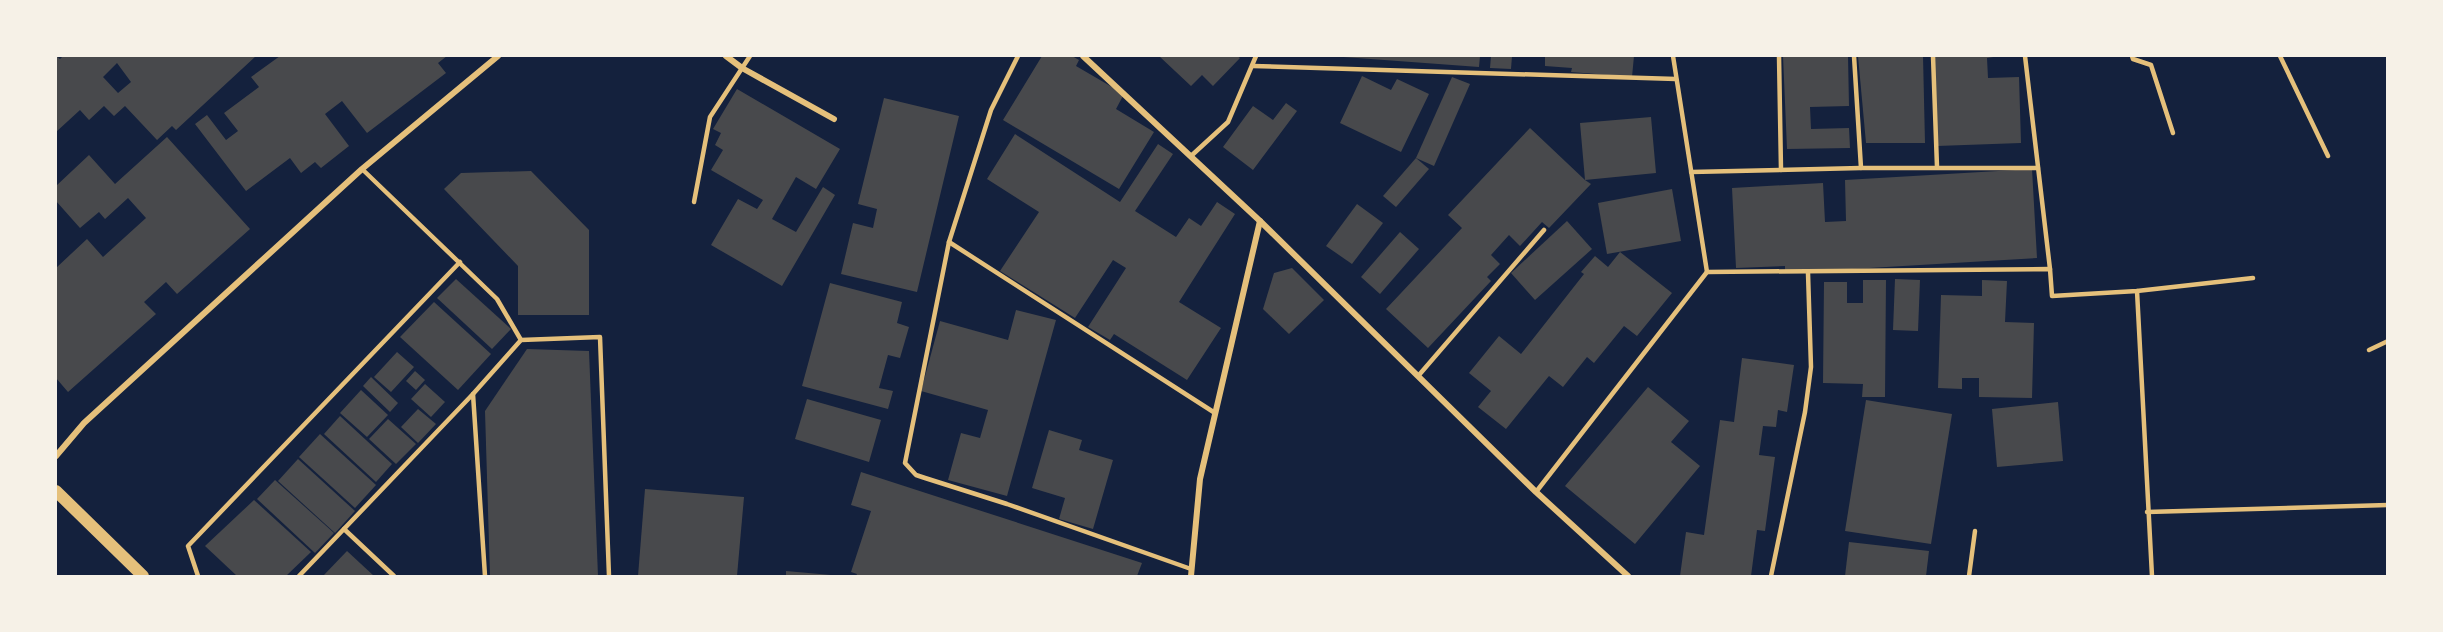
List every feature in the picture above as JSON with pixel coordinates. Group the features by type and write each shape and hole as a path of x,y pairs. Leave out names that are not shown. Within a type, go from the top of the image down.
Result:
{"main road":[{"path":"56,491 143,576"}],"street":[{"path":"56,456 84,423 362,169 498,56"},
{"path":"726,56 742,68 834,119"},
{"path":"1083,56 1260,221 1536,492 1628,576"},
{"path":"1191,573 1200,479 1260,221"}],"lane":[{"path":"694,202 710,117 750,56"},
{"path":"1018,56 991,110 950,242 905,463 916,475 1007,504 1191,573"},
{"path":"1191,156 1228,122 1256,56"},
{"path":"1536,492 1707,272 1673,56"},
{"path":"1779,56 1781,170"},
{"path":"1854,56 1861,168"},
{"path":"1932,56 1937,167"},
{"path":"2025,56 2052,296 2137,291 2253,278"},
{"path":"2132,56 2133,59 2151,65 2172,133"},
{"path":"2280,56 2328,156"},
{"path":"1253,66 1676,78"},
{"path":"1691,172 1937,167 2038,168"},
{"path":"362,169 497,299 520,340"},
{"path":"1419,375 1544,230"},
{"path":"950,242 1215,413"},
{"path":"198,576 188,546 460,262"},
{"path":"1707,272 1808,273 2050,269"},
{"path":"1771,576 1805,412 1811,368 1808,273"},
{"path":"2137,291 2152,576"},
{"path":"299,576 473,394 520,340 600,337 609,576"},
{"path":"2369,350 2388,341"},
{"path":"473,394 485,576"},
{"path":"2147,513 2388,505"},
{"path":"344,529 394,576"},
{"path":"1969,576 1975,531"}],"building":[{"path":"56,56 60,59 63,56 256,56 176,130 172,126 157,140 125,106 114,116 104,106 89,120 80,110 56,132","holes":["117,63 131,82 118,93 103,77"]},
{"path":"280,56 447,56 438,63 446,73 367,133 342,101 325,114 349,146 321,168 315,162 301,173 290,158 246,191 195,124 207,115 226,140 238,131 224,113 259,87 251,77"},
{"path":"1042,56 1072,56 1079,60 1076,66 1124,94 1116,109 1154,132 1119,189 1003,120"},
{"path":"1159,56 1237,56 1240,58 1213,86 1202,75 1191,86"},
{"path":"1330,56 1480,56 1479,67"},
{"path":"1491,56 1512,56 1511,69 1490,68"},
{"path":"1545,56 1634,56 1632,77 1571,72 1572,68 1545,66"},
{"path":"1783,56 1848,56 1849,106 1810,107 1811,129 1849,128 1850,148 1787,149"},
{"path":"1858,56 1923,56 1925,143 1866,143"},
{"path":"1934,56 2000,56 1987,58 1988,78 2019,77 2021,143 1937,146"},
{"path":"1362,76 1391,90 1397,79 1429,94 1401,152 1340,123"},
{"path":"1452,77 1470,84 1434,166 1416,158"},
{"path":"737,89 840,149 816,189 796,177 772,219 796,232 823,187 835,195 782,286 711,245 738,199 757,209 763,200 711,170 723,150 715,145 721,133 713,129"},
{"path":"884,98 959,116 917,292 841,274 853,223 873,228 877,209 858,204"},
{"path":"1286,103 1297,111 1253,170 1223,147 1253,106 1273,120"},
{"path":"1651,117 1656,173 1585,180 1580,123"},
{"path":"1530,128 1591,184 1549,228 1542,222 1520,246 1509,235 1491,255 1500,264 1487,277 1491,281 1428,348 1386,309 1462,228 1448,215"},
{"path":"1015,134 1120,202 1158,144 1173,154 1135,211 1176,237 1189,218 1201,226 1217,202 1235,214 1179,302 1221,328 1187,380 1114,334 1110,340 1088,327 1126,268 1113,260 1075,318 1000,271 1039,212 987,179"},
{"path":"167,137 250,229 177,294 166,282 144,302 156,314 68,392 56,378 56,268 87,239 103,257 146,218 128,198 105,219 99,212 80,228 56,201 56,186 89,155 115,184"},
{"path":"1416,158 1429,169 1396,207 1383,196"},
{"path":"2032,169 2037,258 1785,273 1785,266 1736,268 1732,188 1823,183 1825,222 1846,221 1845,180"},
{"path":"531,171 589,230 589,315 518,315 518,266 444,189 461,173"},
{"path":"1672,189 1681,241 1607,254 1598,203"},
{"path":"1357,204 1383,223 1352,264 1326,246"},
{"path":"1567,221 1592,249 1535,300 1511,273"},
{"path":"1400,232 1419,249 1380,294 1361,277"},
{"path":"1620,252 1672,293 1637,336 1624,326 1594,363 1587,357 1563,387 1549,376 1506,429 1478,407 1491,391 1469,373 1499,336 1521,354 1584,274 1581,272 1595,256 1608,267"},
{"path":"1292,268 1324,300 1289,334 1263,309 1274,273"},
{"path":"456,279 511,329 492,349 437,298"},
{"path":"1895,279 1920,280 1918,331 1893,330"},
{"path":"1863,280 1886,280 1885,397 1862,397 1863,384 1823,383 1824,282 1847,282 1847,303 1863,303"},
{"path":"1982,280 2007,281 2005,322 2034,323 2032,398 1979,397 1979,378 1962,378 1962,389 1938,388 1941,295 1982,296"},
{"path":"830,283 902,302 897,323 909,327 900,358 888,355 879,388 893,391 888,409 802,386"},
{"path":"434,302 491,354 458,390 400,337"},
{"path":"1016,310 1056,320 1007,496 948,480 961,433 980,438 988,410 921,391 940,321 1008,340"},
{"path":"527,349 589,351 598,576 490,576 485,411"},
{"path":"397,352 414,367 391,392 374,377"},
{"path":"1742,358 1794,365 1787,412 1778,410 1776,427 1763,426 1759,455 1775,457 1765,531 1757,530 1751,576 1680,576 1686,532 1704,535 1720,420 1734,422"},
{"path":"415,371 425,380 416,390 406,381"},
{"path":"371,377 398,403 390,412 363,386"},
{"path":"425,384 445,402 431,417 411,399"},
{"path":"1648,387 1689,421 1671,442 1700,466 1635,544 1565,486"},
{"path":"361,390 388,415 367,437 340,413"},
{"path":"807,399 881,420 869,462 795,439"},
{"path":"1866,400 1952,414 1931,544 1845,531"},
{"path":"2058,402 2063,461 1997,467 1992,409"},
{"path":"418,409 436,424 418,443 401,427"},
{"path":"340,416 392,464 376,482 324,434"},
{"path":"388,419 416,444 396,464 369,439"},
{"path":"1049,430 1082,440 1079,450 1113,460 1093,529 1059,519 1065,498 1032,488"},
{"path":"320,434 376,485 355,508 299,457"},
{"path":"298,459 355,511 335,533 278,481"},
{"path":"861,472 1142,563 1137,576 856,576 857,574 851,572 871,511 851,505"},
{"path":"275,480 334,533 315,553 257,499"},
{"path":"645,489 744,497 737,576 638,576"},
{"path":"254,500 311,552 286,576 237,576 205,546"},
{"path":"1849,542 1929,551 1926,576 1845,576"},
{"path":"347,551 374,576 323,576"},
{"path":"786,571 831,575 831,576 786,576"}]}
